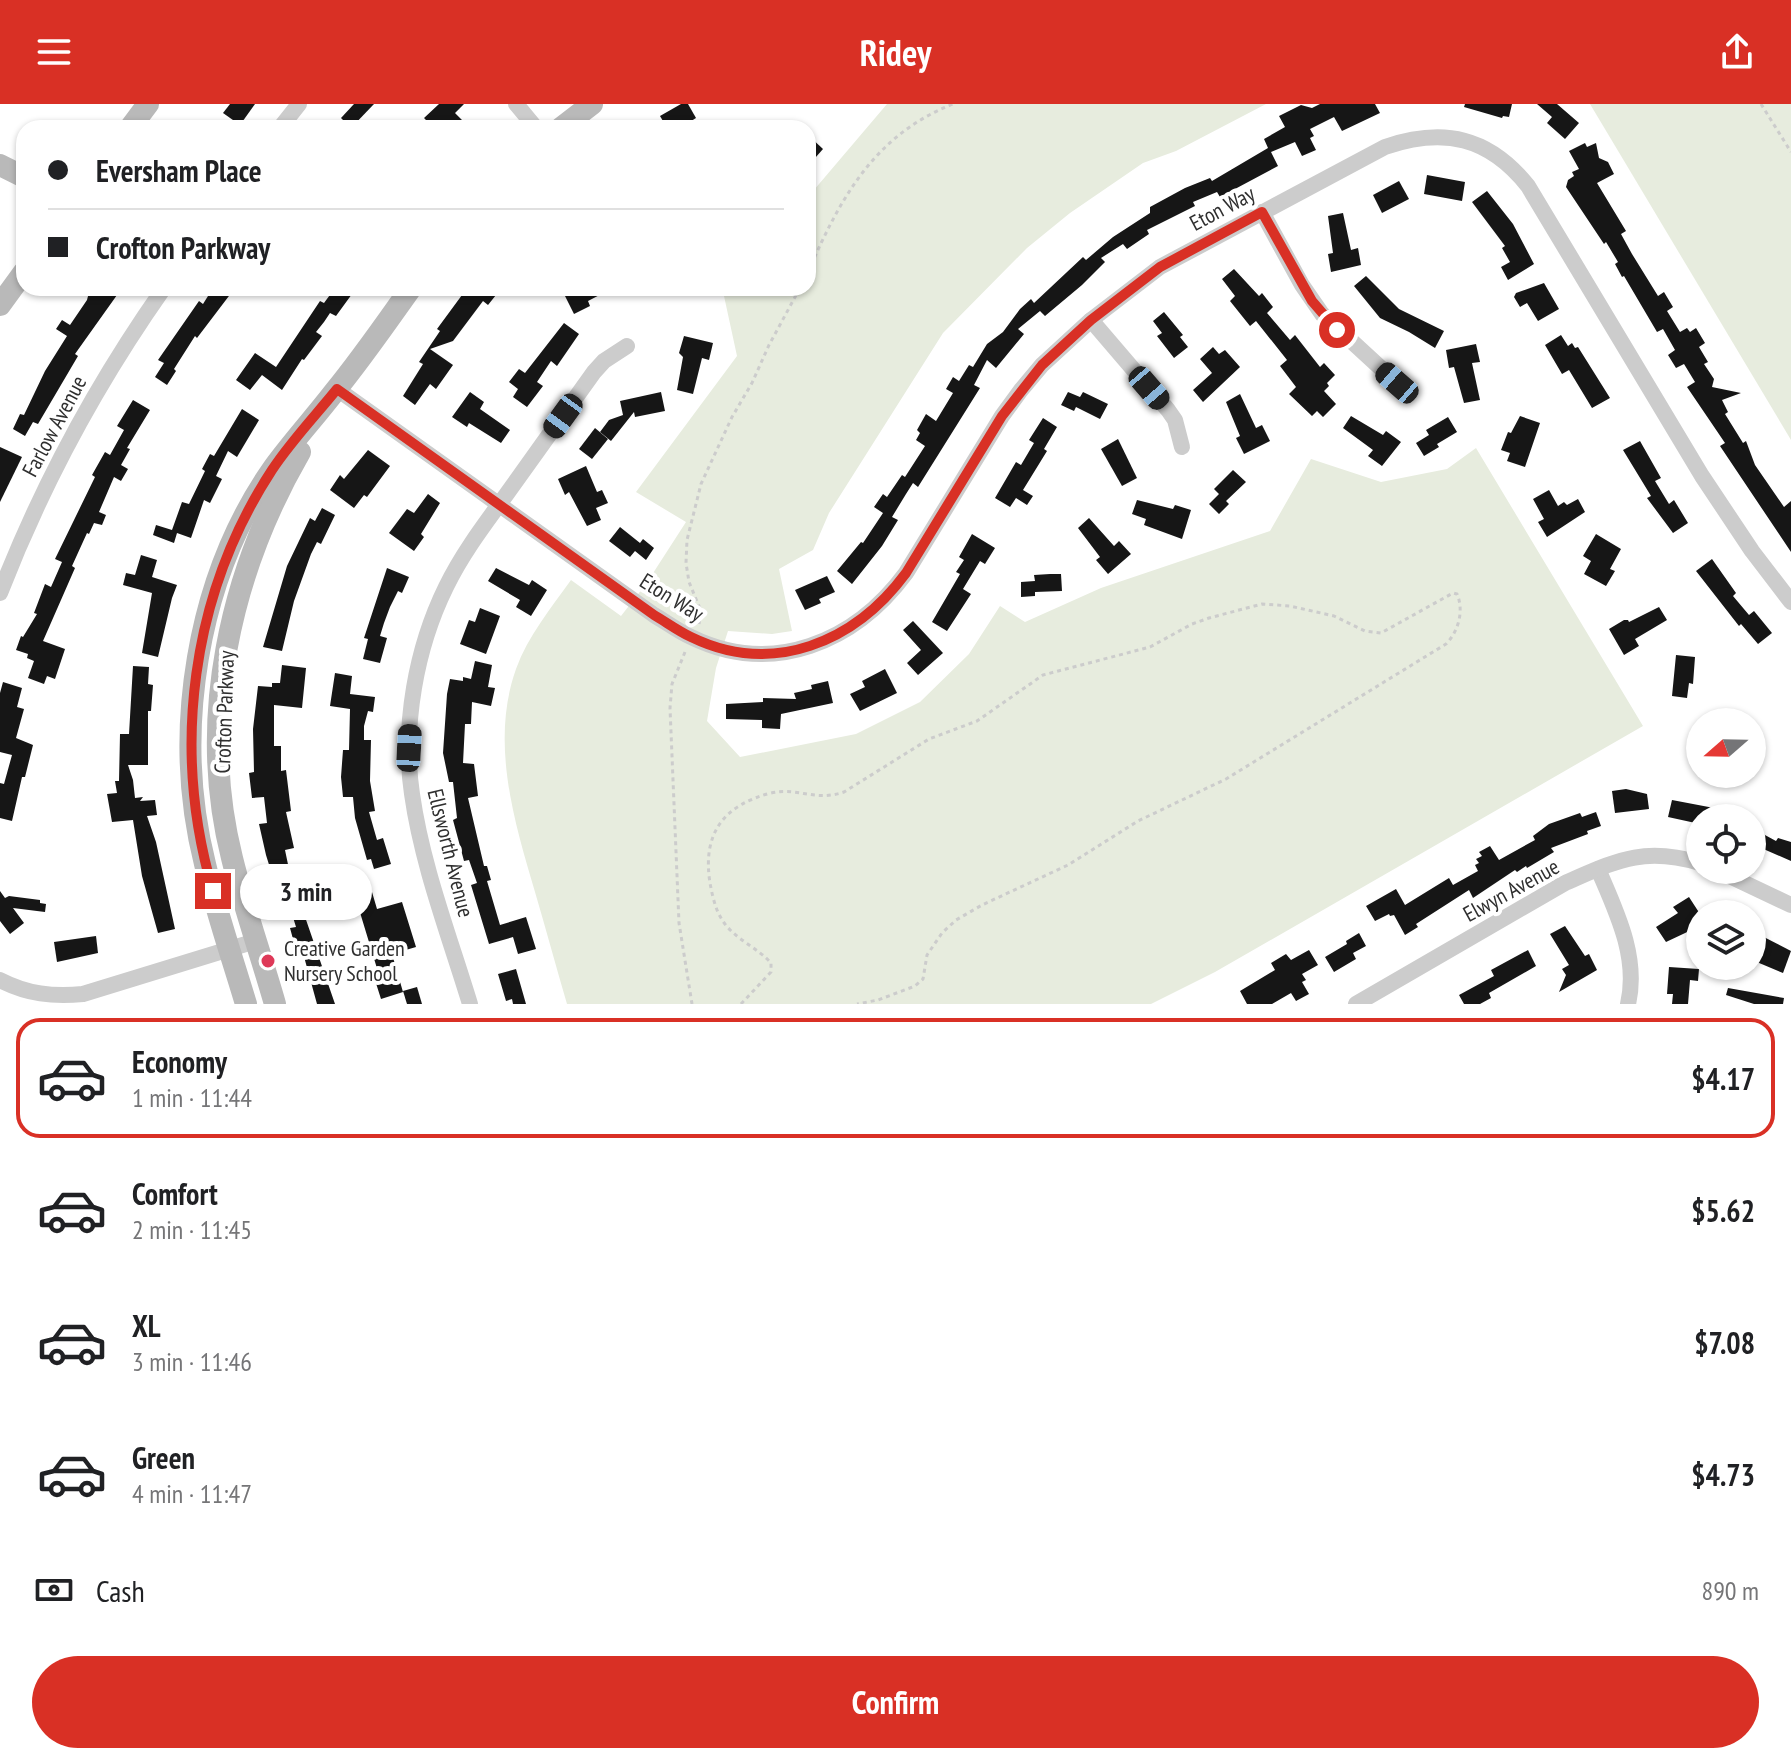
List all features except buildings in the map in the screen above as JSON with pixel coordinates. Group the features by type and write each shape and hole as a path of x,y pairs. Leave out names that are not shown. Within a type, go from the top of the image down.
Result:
{"street":[{"path":"286,120 299,104"},
{"path":"516,104 529,120"},
{"path":"571,120 592,104"},
{"name":"Eton Way","path":"337,389 654,615 691,638 751,653 781,653 813,646 845,632 888,598 1002,416 1042,365 1091,320 1160,267 1385,147 1409,139 1450,137 1475,143 1512,166 1528,186 1725,512 1791,602"},
{"path":"1262,212 1302,285 1322,314 1397,383"},
{"path":"0,305 16,283"},
{"name":"Farlow Avenue","path":"0,593 39,501 72,435 109,371 159,296"},
{"name":"Crofton Parkway","path":"246,1004 204,862 198,823 192,732 196,671 217,582 242,521 274,468 405,296"},
{"path":"1091,320 1168,410 1175,420 1182,447"},
{"name":"Ellsworth Avenue","path":"470,1004 423,845 412,792 411,718 419,662 445,587 464,554 594,372 604,361 627,346"},
{"name":"Crofton Parkway","path":"275,1004 231,856 220,779 221,687 227,638 239,589 256,541 286,477 337,389"},
{"name":"Elwyn Avenue","path":"1356,1004 1565,883 1622,859 1648,854 1686,859"},
{"path":"1598,869 1627,946 1631,970 1628,1004"},
{"path":"1747,884 1791,905"},
{"path":"0,980 33,993 75,995 256,941"}],"path":[{"path":"816,254 835,211 872,159 893,140 953,104"},
{"path":"1761,104 1791,152"},
{"path":"741,1004 771,972 771,963 721,920 713,897 709,853 713,833 721,820 750,799 776,792 798,792 814,797 829,797 844,792 929,739 977,721 1043,675 1150,647 1209,618 1262,604 1290,606 1334,616 1365,631 1381,633 1453,593 1457,594 1460,611 1458,625 1446,644 1239,772 1138,821 1068,865 956,920 942,933 927,955 923,979 915,986 878,1000 857,1004"}],"shaded area":[{"path":"887,104 1266,104 1176,151 1143,163 1070,213 1027,248 943,333 829,513 813,550 779,569 792,631 772,634 728,631 716,668 707,721 740,757 856,734 920,702 969,654 1000,606 1025,622 1101,588 1270,531 1311,459 1381,482 1447,469 1476,448 1643,726 1215,972 1151,1004 567,1004 520,837 508,781 505,725 508,697 516,669 533,634 571,580 621,616 686,522 636,492 737,356 724,296 816,296 816,188"},
{"path":"1590,104 1791,104 1791,440"}],"place":[{"name":"Creative Garden Nursery School","path":"268,961"}],"route":[{"path":"213,891 204,862 193,781 193,684 203,633 217,582 242,521 274,468 337,389 654,615 691,638 751,653 781,653 813,646 845,632 888,598 1021,390 1042,365 1091,320 1160,267 1262,212 1312,301 1337,330"}]}
